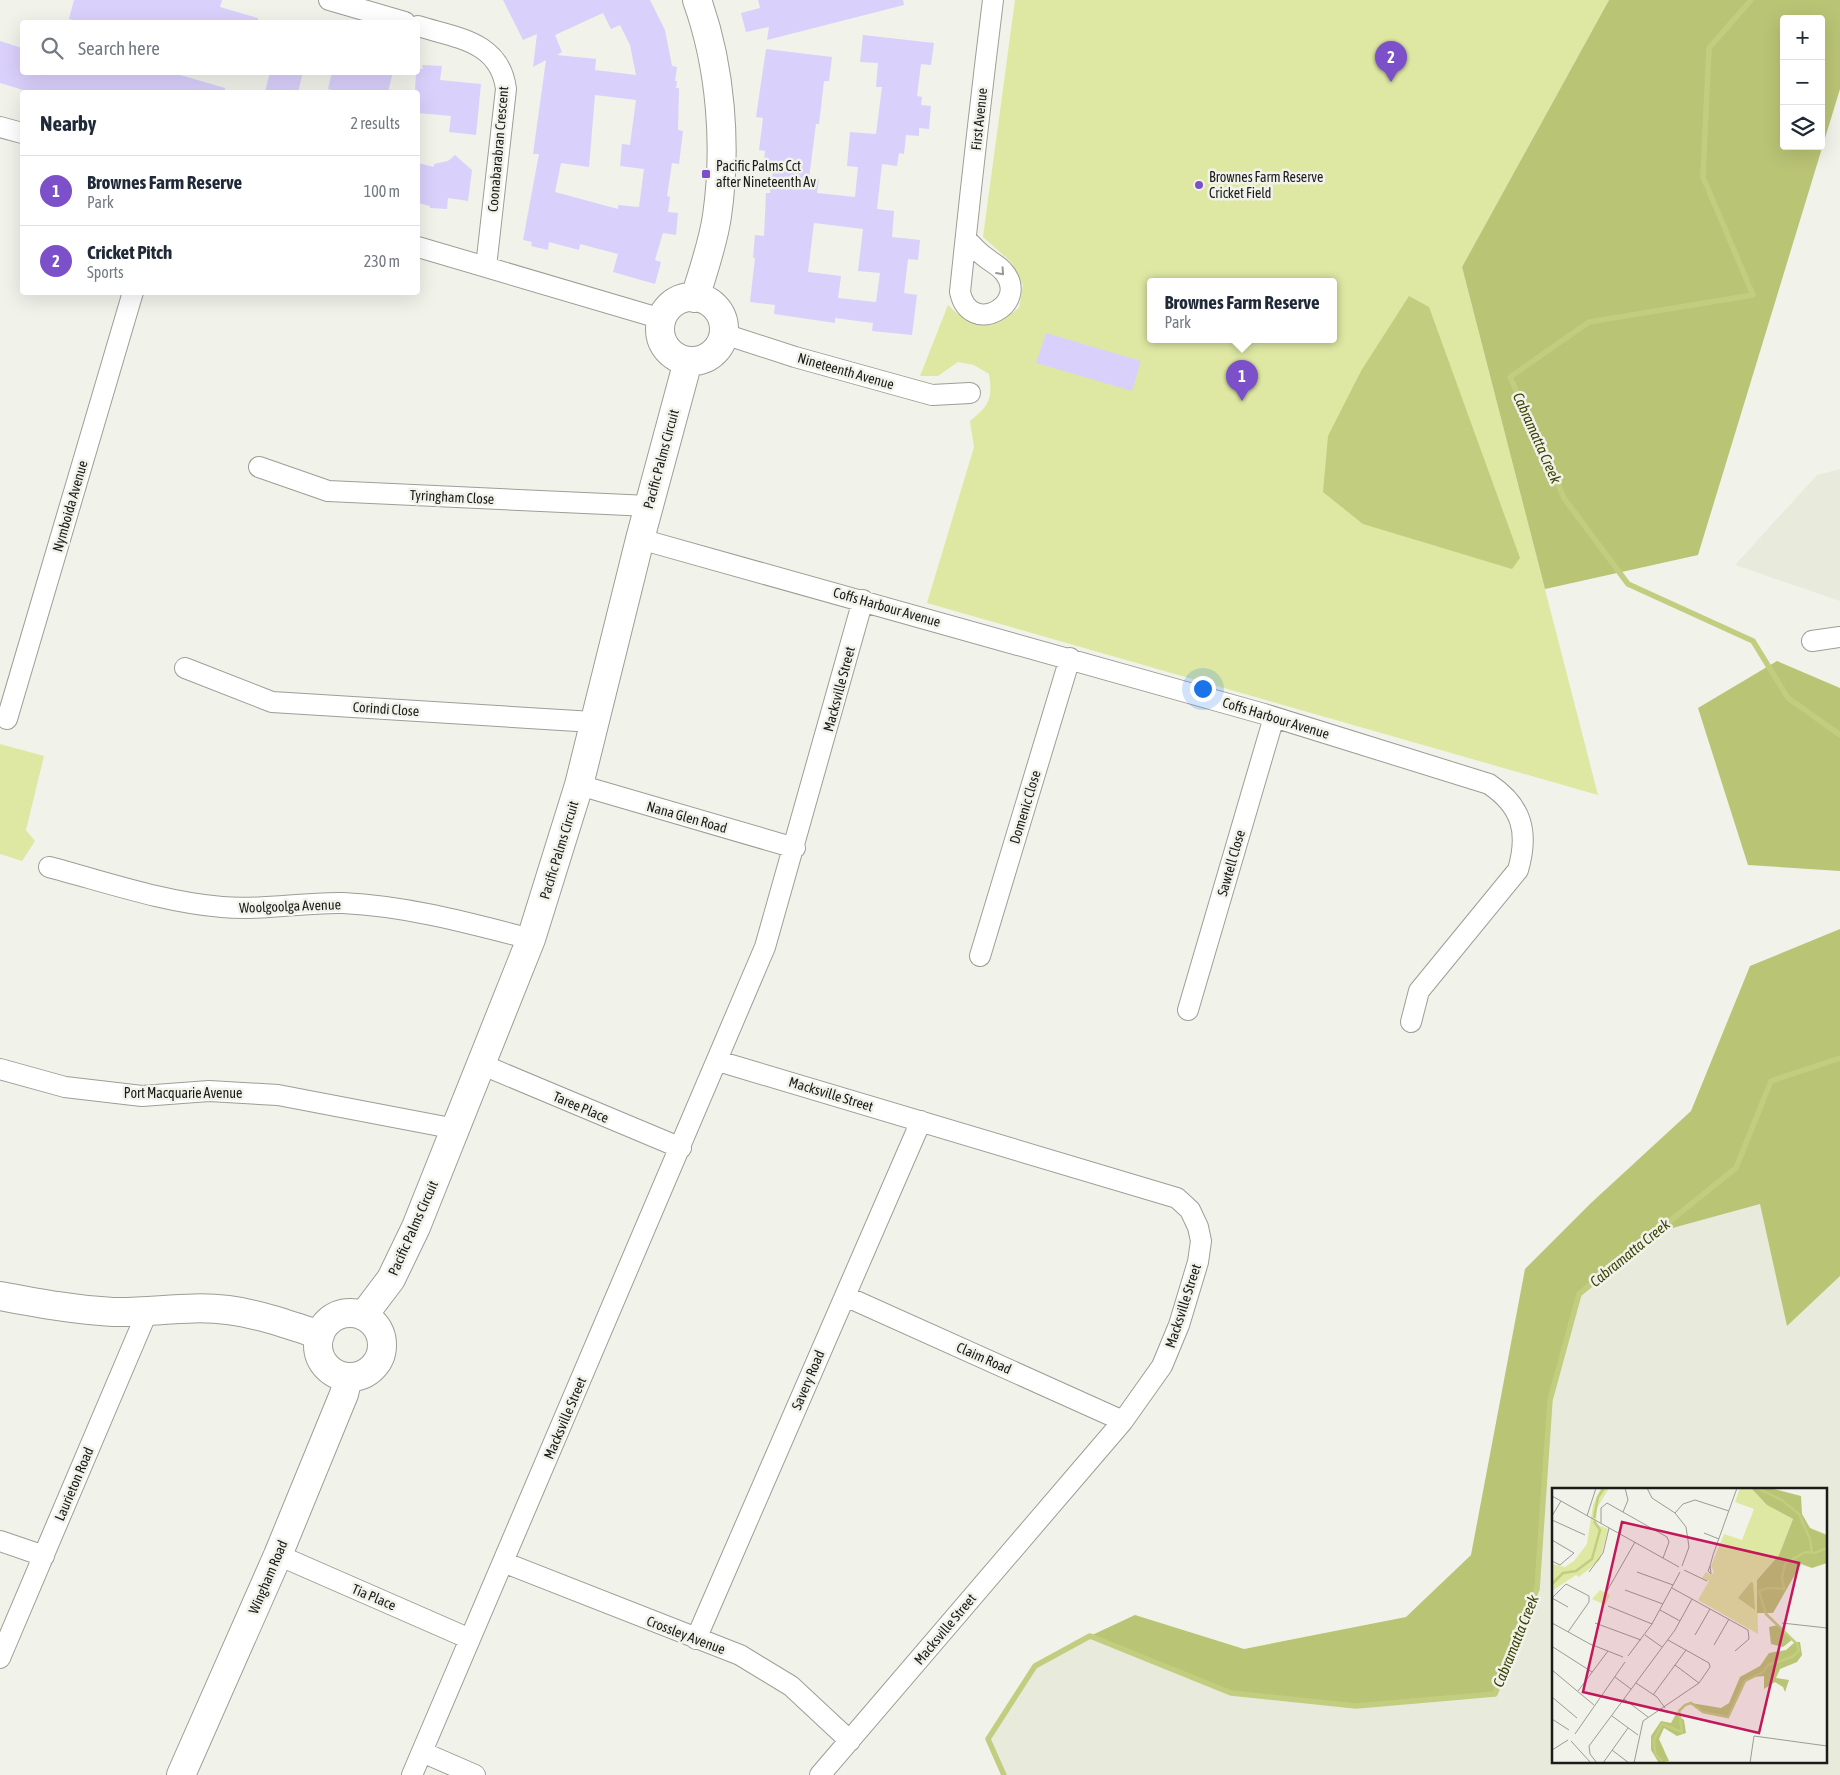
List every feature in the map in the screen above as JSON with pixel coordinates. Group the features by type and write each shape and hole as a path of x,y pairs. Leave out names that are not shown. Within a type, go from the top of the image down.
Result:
{"street":[{"path":"329,0 398,20"},
{"path":"695,298 717,217 721,176 719,97 698,0"},
{"name":"First Avenue","path":"966,239 992,0"},
{"name":"Coonabarabran Crescent","path":"420,27 475,44 491,55 504,73 506,89 486,267"},
{"path":"0,127 20,132"},
{"path":"420,248 662,319"},
{"name":"Nymboida Avenue","path":"7,719 131,295"},
{"path":"695,298 705,300 719,311 724,334 713,353 705,358 688,361 671,353 665,346 660,329 662,319 674,302 695,298"},
{"name":"Nineteenth Avenue","path":"724,334 795,357 932,395 970,393"},
{"name":"Pacific Palms Circuit","path":"364,1316 391,1279 416,1228 483,1065 531,939 579,786 593,722 648,506 688,361"},
{"name":"Tyringham Close","path":"259,467 328,491 648,506"},
{"name":"Coffs Harbour Avenue","path":"640,538 1274,717 1489,784 1507,796 1523,831 1524,851 1518,870 1418,991 1411,1022"},
{"name":"Macksville Street","path":"412,1775 766,947 863,600"},
{"path":"1812,641 1840,637"},
{"name":"Domenic Close","path":"980,956 1070,658"},
{"name":"Corindi Close","path":"185,668 272,702 593,722"},
{"name":"Sawtell Close","path":"1188,1010 1274,717"},
{"name":"Nana Glen Road","path":"579,786 795,848"},
{"name":"Woolgoolga Avenue","path":"49,867 159,897 222,907 256,908 333,903 392,907 531,939"},
{"name":"Macksville Street","path":"718,1061 1177,1198 1190,1210 1201,1241 1198,1262 1179,1325 1162,1366 1123,1421 820,1775"},
{"name":"Taree Place","path":"483,1065 681,1148"},
{"name":"Port Macquarie Avenue","path":"0,1069 65,1087 142,1096 209,1091 278,1095 456,1129"},
{"name":"Savery Road","path":"696,1639 920,1121"},
{"path":"0,1296 70,1309 115,1312 184,1308 228,1310 273,1320 320,1335"},
{"name":"Claim Road","path":"845,1296 1123,1421"},
{"name":"Laurieton Road","path":"0,1658 148,1310"},
{"path":"350,1313 364,1316 370,1320 380,1334 382,1342 381,1356 372,1369 363,1374 348,1377 329,1369 323,1362 318,1345 320,1335 326,1325 340,1315 350,1313"},
{"name":"Wingham Road","path":"181,1775 278,1556 344,1394 348,1377"},
{"path":"0,1541 44,1556"},
{"name":"Tia Place","path":"278,1556 470,1639"},
{"name":"Crossley Avenue","path":"503,1562 740,1655 791,1686 850,1741"},
{"path":"422,1752 475,1775"}],"shaded area":[{"path":"1015,0 1609,0 1462,267 1598,795 927,603 974,447 970,421 982,411 990,396 990,390 989,374 974,365 958,362 938,376 920,376 948,305 966,320 983,324 999,320 1019,308 1023,285 1011,262 983,237"},
{"path":"1609,0 1840,0 1840,89 1825,138 1825,15 1780,15 1780,150 1821,150 1698,555 1545,589 1462,267"},
{"path":"1409,296 1429,307 1520,558 1512,569 1363,524 1323,492 1328,436 1361,371"},
{"path":"1840,469 1840,601 1735,565 1817,475"},
{"path":"1777,661 1840,688 1840,871 1748,865 1698,708"},
{"path":"0,744 44,756 26,830 35,841 22,861 0,854"},
{"path":"1840,929 1840,1276 1787,1326 1760,1204 1658,1232 1579,1294 1550,1400 1537,1589 1495,1694 1356,1706 1231,1693 1090,1636 1135,1615 1244,1649 1406,1617 1471,1555 1525,1269 1591,1203 1691,1111 1750,966"},
{"path":"1840,1058 1840,1775 1004,1775 988,1739 1035,1666 1090,1636 1231,1693 1356,1706 1537,1589 1550,1400 1579,1294 1658,1232"}],"building":[{"path":"74,0 222,0 220,7 258,18 258,20 73,20 69,19"},
{"path":"503,0 650,0 665,30 672,66 677,67 675,81 677,81 676,88 679,88 678,130 683,131 679,164 672,163 667,196 670,197 668,212 678,213 676,235 663,233 655,260 661,262 655,284 613,272 618,254 580,244 579,250 549,242 548,250 531,246 532,242 523,240 539,154 533,154 546,60 533,67 537,34 523,40","holes":["603,13 611,29 620,25 630,45 636,75 595,70 596,59 557,55 562,52 555,35","595,95 636,100 630,145 622,144 620,166 644,169 639,207 618,205 618,209 555,192 561,163 589,167"]},
{"path":"758,0 903,0 904,5 767,40 769,27 746,32 741,13 760,8"},
{"path":"863,35 934,43 931,65 921,64 917,96 922,97 921,105 931,106 929,129 919,128 919,136 906,135 904,154 899,153 897,166 882,164 877,209 894,211 892,237 920,240 918,260 908,259 904,293 917,295 912,335 872,331 873,323 835,318 835,323 774,314 775,305 750,302 755,258 753,258 755,235 764,236 766,193 770,193 774,164 764,163 765,151 759,150 763,118 756,117 766,49 832,57 829,81 824,81 819,124 816,124 809,178 819,179 817,193 855,197 858,167 847,166 850,132 876,134 882,87 876,87 878,63 860,62","holes":["814,223 863,229 858,271 880,273 876,302 838,298 841,276 808,272"]},
{"path":"0,41 20,47 20,75 180,75 225,88 225,90 23,90 0,83"},
{"path":"422,65 442,66 440,80 481,84 476,135 449,132 451,116 420,113 420,90 415,90 416,75 420,75 420,68 423,69"},
{"path":"269,75 302,75 298,90 266,90"},
{"path":"331,75 392,75 388,90 328,89"},
{"path":"455,155 472,170 468,201 448,198 447,209 430,208 430,206 420,204 420,164 434,167 434,164 448,161"},
{"path":"1046,333 1141,361 1132,391 1036,363"}],"waterway":[{"name":"Cabramatta Creek","path":"1751,0 1709,48 1703,177 1753,295 1589,322 1510,377 1564,498 1628,584 1753,641 1788,698 1840,735"},
{"name":"Cabramatta Creek","path":"1004,1775 988,1739 1035,1666 1090,1636 1231,1693 1356,1706 1495,1694 1537,1589 1550,1400 1579,1294 1736,1168 1771,1081 1840,1058"}],"place":[{"name":"Cricket Pitch","path":"1391,82"},
{"name":"Pacific Palms Cct after Nineteenth Av","path":"706,174"},
{"name":"Brownes Farm Reserve Cricket Field","path":"1199,185"},
{"name":"Brownes Farm Reserve","path":"1242,401"}]}
